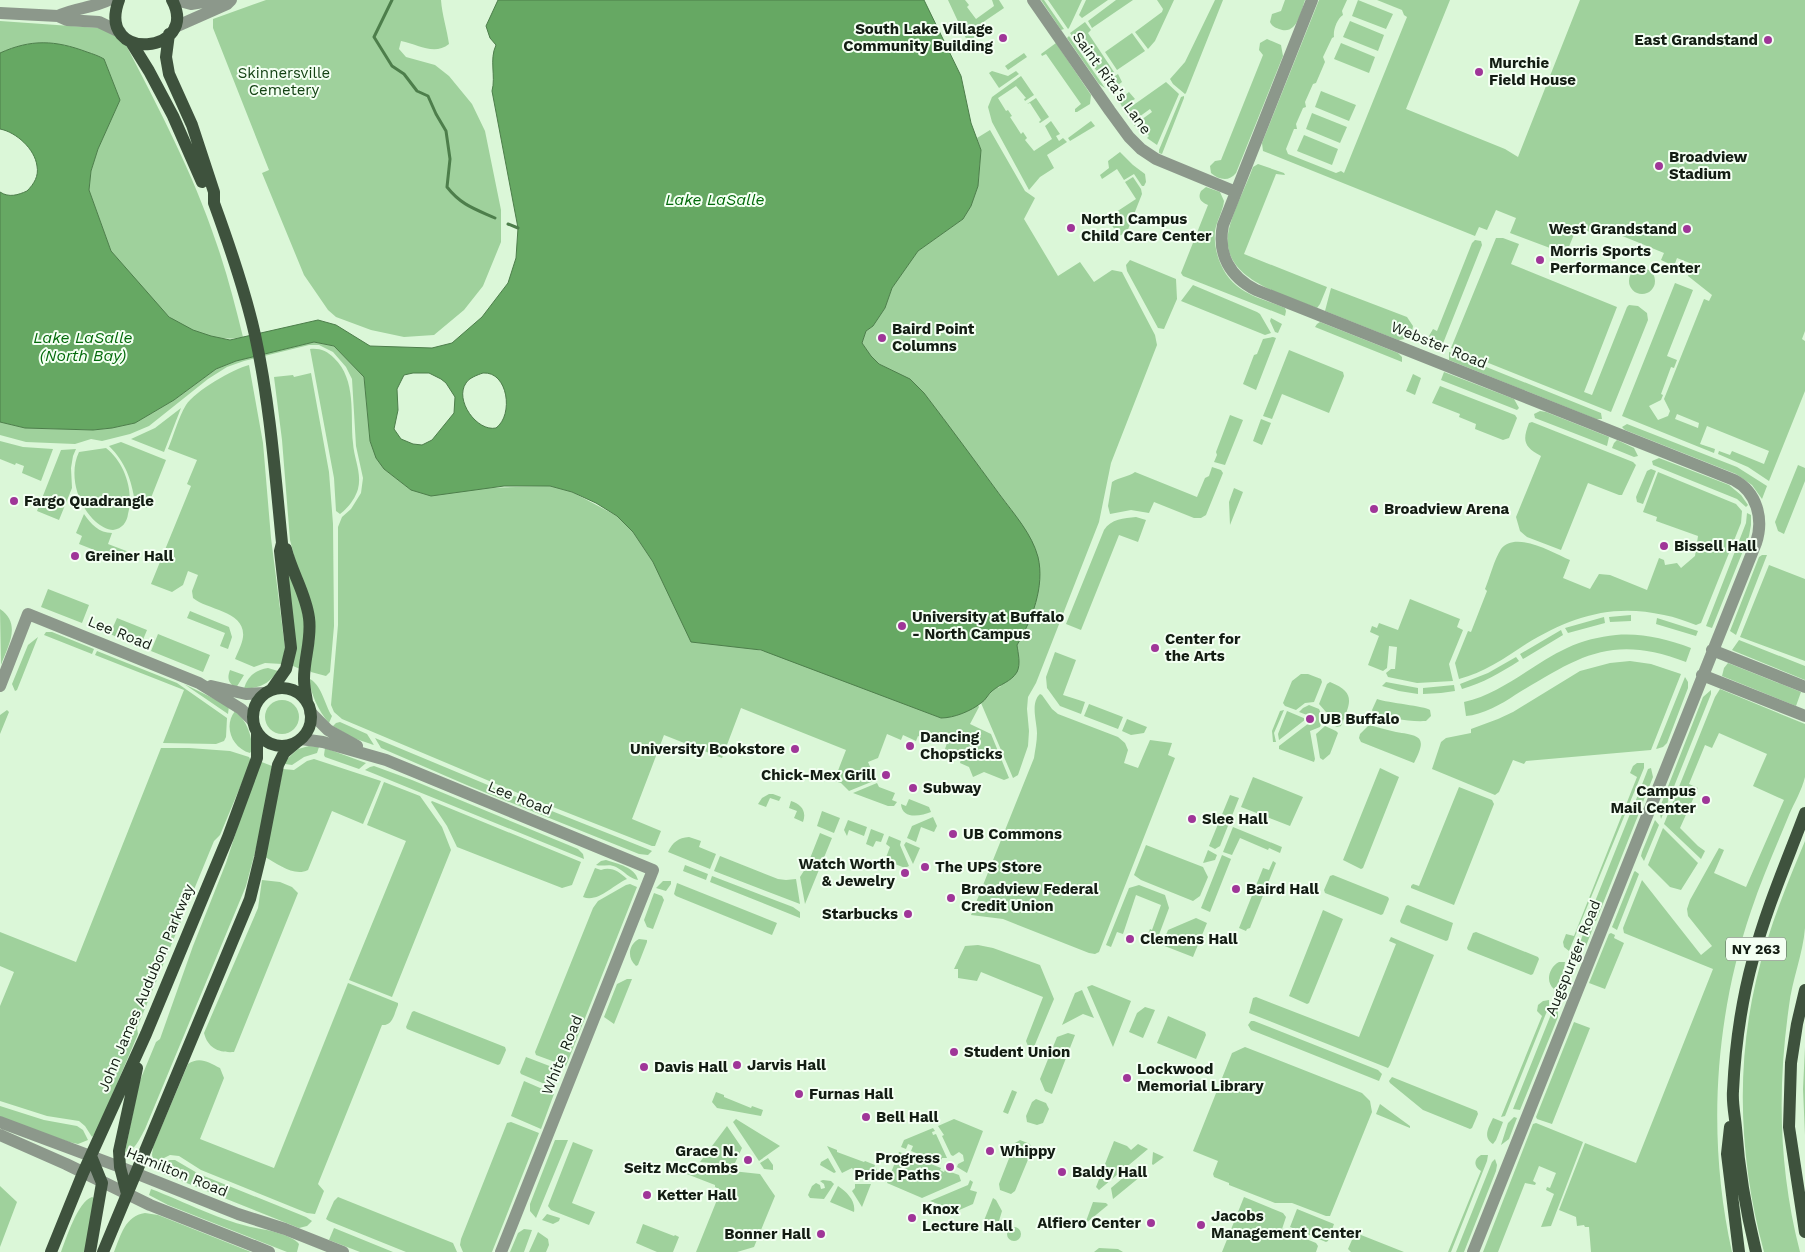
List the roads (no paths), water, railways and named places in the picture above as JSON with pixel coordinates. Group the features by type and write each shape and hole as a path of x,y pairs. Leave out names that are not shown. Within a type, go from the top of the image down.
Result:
{"main road":[{"path":"119,0 115,17 120,32 131,42 152,76 173,116 207,195 214,203"},
{"path":"174,0 176,11 166,57 169,74 192,125 214,192 214,203 236,263 249,309 264,382 273,440 282,543 280,551 291,655 286,668 269,691 254,706 255,727 264,740 272,745 282,746 299,740"},
{"path":"131,42 154,45 172,31"},
{"path":"103,1252 250,899 260,858 276,770 284,753 299,740 309,726 309,707 304,679 310,641 309,617 304,598 282,543"},
{"path":"269,691 282,687 292,689 301,694 309,707"},
{"name":"John James Audubon Parkway","path":"50,1252 83,1173 146,1034 228,837 256,758 255,727"},
{"name":"NY 263","path":"1756,1252 1746,1213 1739,1163 1733,1092 1743,1007 1752,960 1765,918 1805,813"},
{"path":"1805,990 1797,1024 1791,1064 1789,1127 1805,1232"},
{"path":"127,1194 120,1166 119,1151 146,1034"},
{"path":"1733,1092 1727,1154 1739,1252"},
{"path":"90,1252 102,1183 91,1156"},
{"path":"1797,1178 1805,1200"}],"street":[{"path":"58,16 67,11 95,6 109,0"},
{"path":"174,0 191,4 215,0"},
{"path":"172,31 227,4 231,0"},
{"name":"Saint Rita's Lane","path":"1033,0 1110,111 1140,149 1156,159 1236,192"},
{"name":"Webster Road","path":"1312,0 1223,225 1222,249 1224,258 1232,272 1247,286 1729,478 1745,488 1757,507 1759,532 1702,676"},
{"path":"0,13 58,16 67,20 99,22 120,32"},
{"name":"Lee Road","path":"0,686 28,614 199,683 246,694 269,691"},
{"path":"1712,650 1805,687"},
{"path":"1702,676 1805,716"},
{"name":"Augspurger Road","path":"1473,1252 1702,676"},
{"name":"Lee Road","path":"199,683 241,709 255,727"},
{"name":"Lee Road","path":"309,707 328,730 374,756"},
{"name":"Lee Road","path":"299,740 323,742 374,756 654,870"},
{"name":"White Road","path":"501,1252 654,870"},
{"name":"Hamilton Road","path":"0,1122 120,1166 238,1214 285,1229 343,1252"},
{"path":"0,1135 66,1164 127,1194 269,1252"}],"water":[{"name":"Lake LaSalle","path":"498,0 924,0 961,76 971,123 981,150 978,186 971,206 963,219 918,251 892,288 885,308 873,326 866,331 862,343 879,364 910,379 924,393 1017,517 1032,540 1038,557 1040,579 1036,602 1028,625 1017,645 1019,666 1017,672 1012,678 992,691 983,702 962,714 941,718 761,650 691,642 653,562 633,532 617,516 596,503 572,492 550,486 504,486 431,496 411,490 384,469 376,458 370,441 364,377 334,346 314,342 236,361 216,369 174,400 135,423 93,430 25,428 0,422 0,192 14,195 27,191 35,180 37,170 33,153 24,142 0,129 0,53 22,45 54,43 75,48 104,59 120,100 98,149 91,171 89,190 111,251 169,317 193,330 230,340 318,320 336,325 370,346 432,348 452,343 482,317 508,283 516,258 518,228 492,91 493,56 496,45 490,38 486,26","holes":["429,373 441,379 455,397 454,413 432,440 422,445 413,444 401,439 394,429 398,410 397,389 404,375","483,373 491,374 498,379 506,395 505,414 502,422 496,428 489,428 475,420 465,406 463,398 463,390 467,381"]}],"waterway":[{"path":"392,0 374,37 392,66 404,74 417,91 428,96 446,131 450,159 447,187 463,202 495,218"},
{"path":"508,224 518,228"}],"place":[{"name":"South Lake Village Community Building","path":"1003,38"},
{"name":"East Grandstand","path":"1768,40"},
{"name":"Murchie Field House","path":"1479,72"},
{"name":"Broadview Stadium","path":"1659,166"},
{"name":"North Campus Child Care Center","path":"1071,228"},
{"name":"West Grandstand","path":"1687,229"},
{"name":"Morris Sports Performance Center","path":"1540,260"},
{"name":"Baird Point Columns","path":"882,338"},
{"name":"Fargo Quadrangle","path":"14,501"},
{"name":"Broadview Arena","path":"1374,509"},
{"name":"Bissell Hall","path":"1664,546"},
{"name":"Greiner Hall","path":"75,556"},
{"name":"University at Buffalo - North Campus","path":"902,626"},
{"name":"Center for the Arts","path":"1155,648"},
{"name":"UB Buffalo","path":"1310,719"},
{"name":"Dancing Chopsticks","path":"910,746"},
{"name":"University Bookstore","path":"795,749"},
{"name":"Chick-Mex Grill","path":"886,775"},
{"name":"Subway","path":"913,788"},
{"name":"Campus Mail Center","path":"1706,800"},
{"name":"Slee Hall","path":"1192,819"},
{"name":"UB Commons","path":"953,834"},
{"name":"The UPS Store","path":"925,867"},
{"name":"Watch Worth & Jewelry","path":"905,873"},
{"name":"Baird Hall","path":"1236,889"},
{"name":"Broadview Federal Credit Union","path":"951,898"},
{"name":"Starbucks","path":"908,914"},
{"name":"Clemens Hall","path":"1130,939"},
{"name":"Student Union","path":"954,1052"},
{"name":"Jarvis Hall","path":"737,1065"},
{"name":"Davis Hall","path":"644,1067"},
{"name":"Lockwood Memorial Library","path":"1127,1078"},
{"name":"Furnas Hall","path":"799,1094"},
{"name":"Bell Hall","path":"866,1117"},
{"name":"Whippy","path":"990,1151"},
{"name":"Grace N. Seitz McCombs","path":"748,1160"},
{"name":"Progress Pride Paths","path":"950,1167"},
{"name":"Baldy Hall","path":"1062,1172"},
{"name":"Ketter Hall","path":"647,1195"},
{"name":"Knox Lecture Hall","path":"912,1218"},
{"name":"Alfiero Center","path":"1151,1223"},
{"name":"Jacobs Management Center","path":"1201,1225"},
{"name":"Bonner Hall","path":"821,1234"}],"park label":[{"name":"Skinnersville Cemetery","path":"284,82"}],"water label":[{"name":"Lake LaSalle (North Bay)","path":"83,346"}]}
